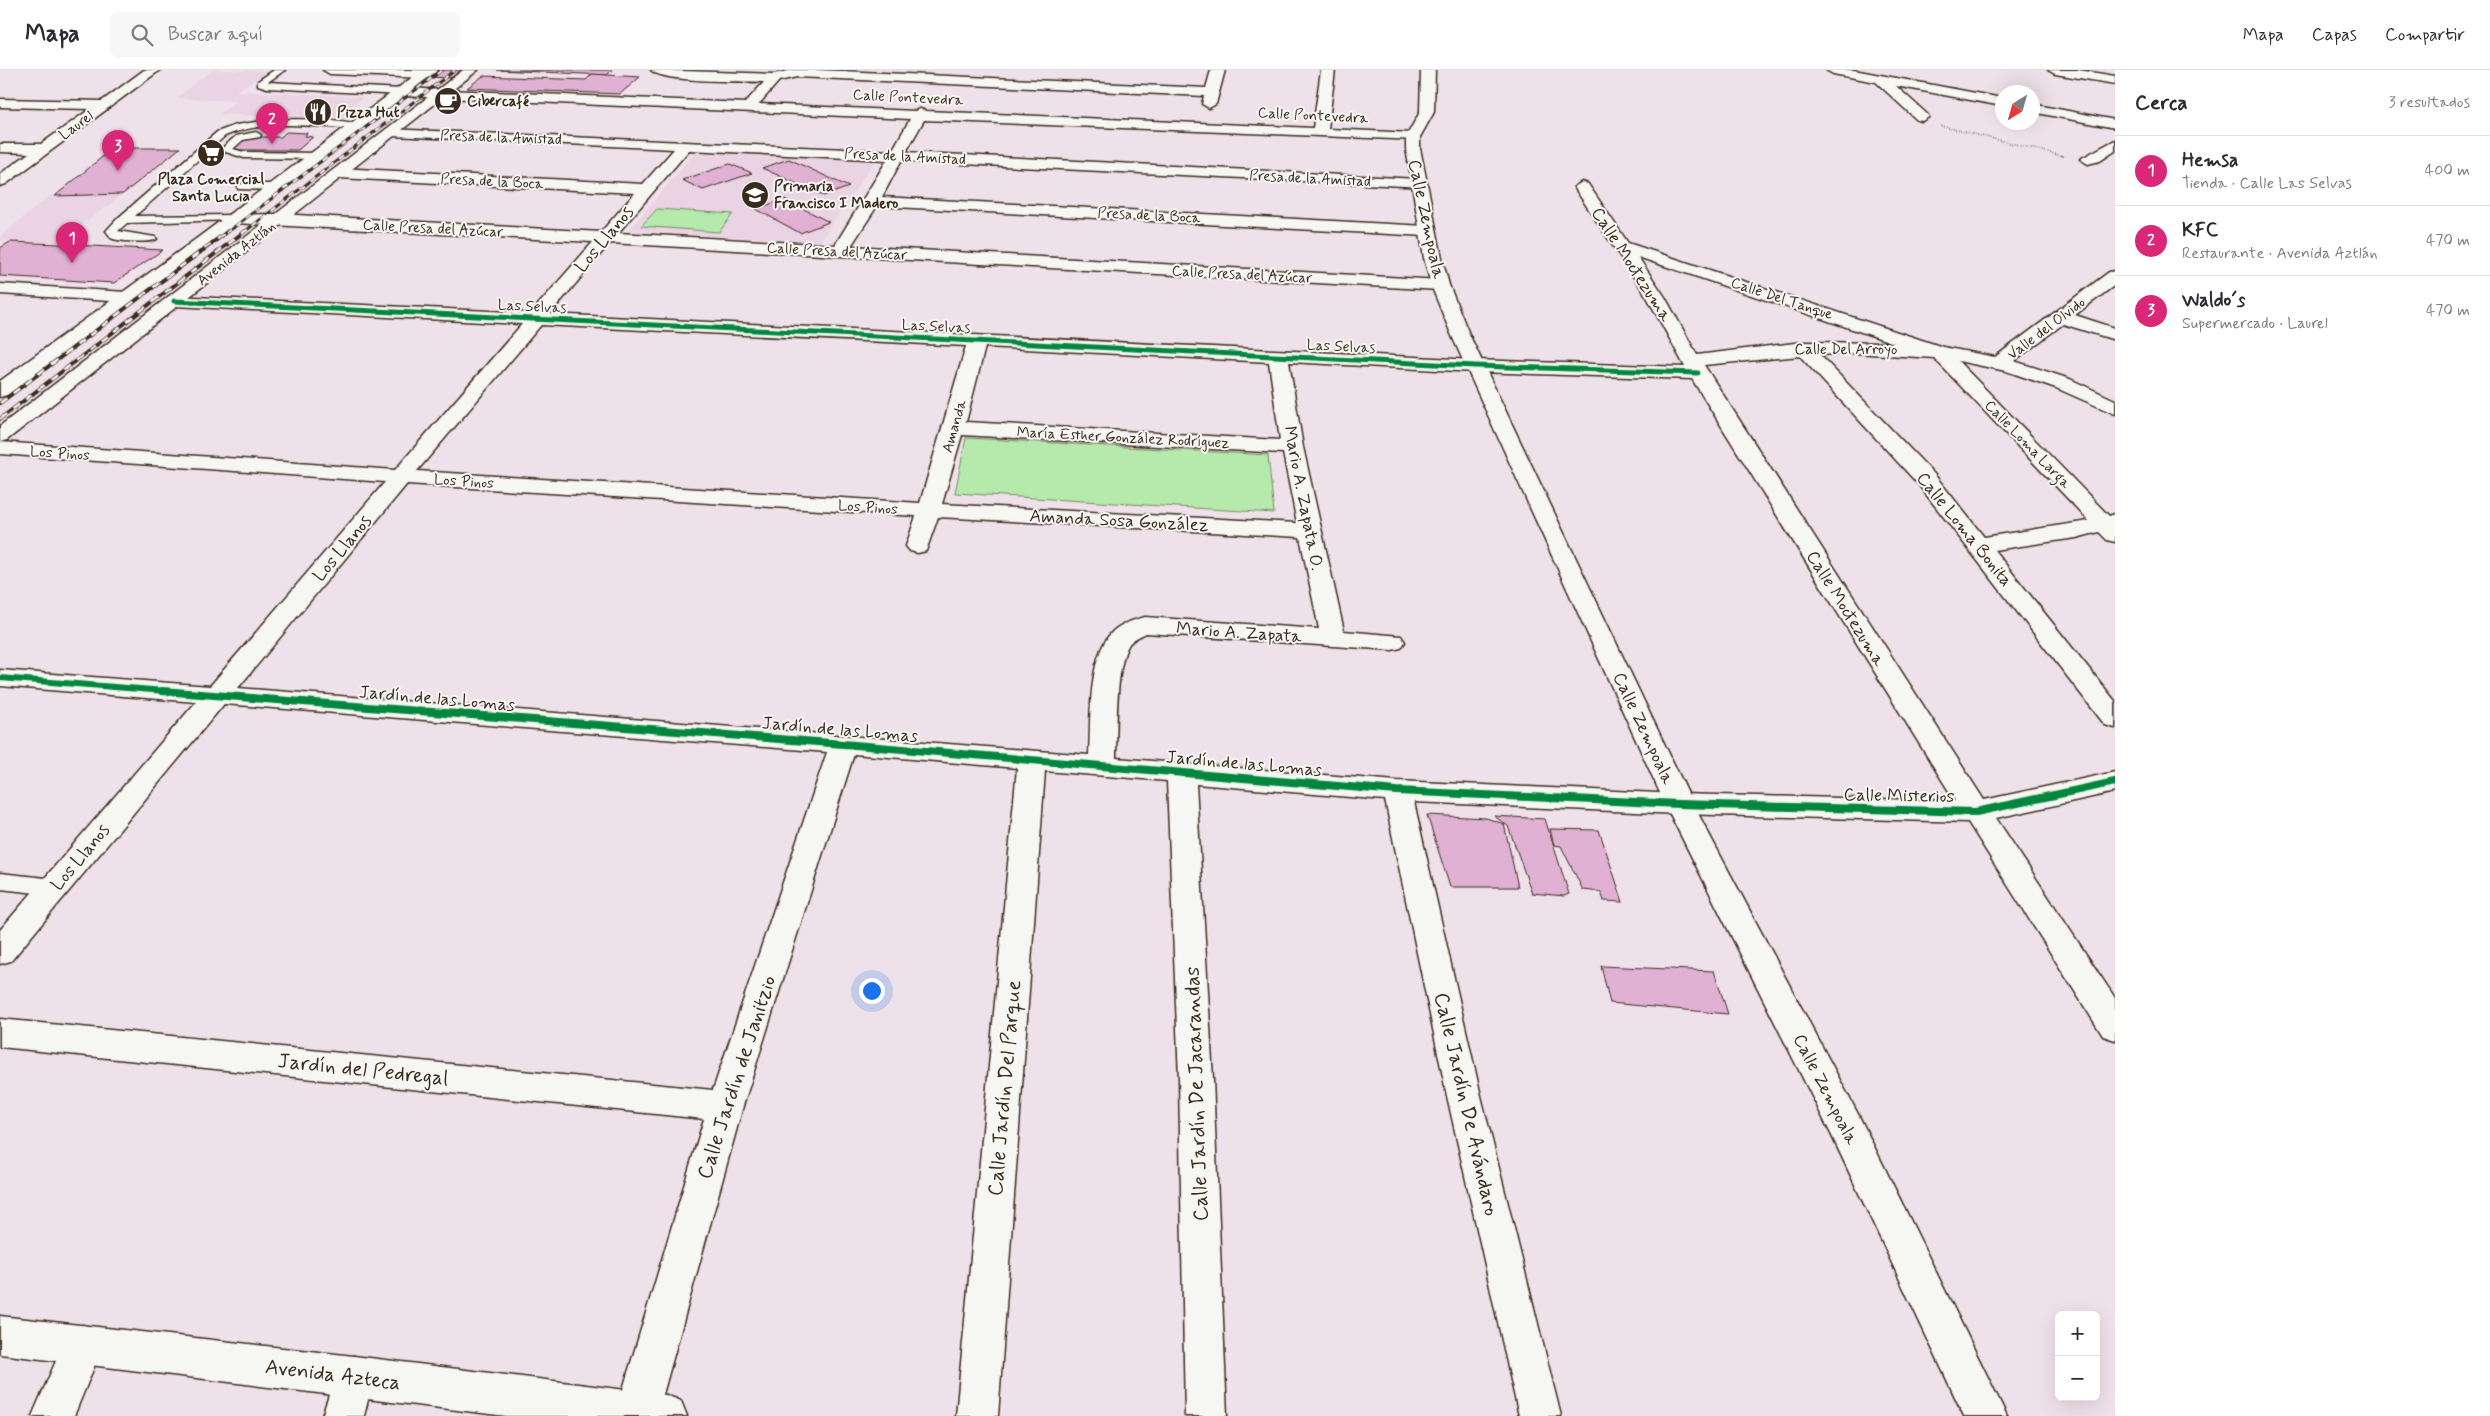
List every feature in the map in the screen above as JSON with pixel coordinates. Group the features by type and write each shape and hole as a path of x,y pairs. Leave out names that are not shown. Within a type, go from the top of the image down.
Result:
{"street":[{"name":"Laurel","path":"0,181 153,70"},
{"path":"330,70 428,72"},
{"name":"Avenida Aztlán","path":"0,436 471,70"},
{"path":"659,71 669,74 774,78 798,71 995,76 1210,98 1218,70"},
{"path":"1320,131 1328,70"},
{"name":"Calle Zempoala","path":"1428,70 1427,112 1413,137 1418,184 1426,230 1440,285 1474,366 1679,804 1846,1127 1986,1416"},
{"path":"1832,70 1876,74 1995,100"},
{"path":"2055,70 2115,80"},
{"name":"Avenida Aztlán","path":"0,391 126,296 202,243 428,72"},
{"path":"1876,74 1922,118"},
{"path":"982,107 995,76"},
{"path":"750,106 774,78"},
{"name":"Calle Pontevedra","path":"402,92 920,113 982,107 1413,137"},
{"path":"0,103 104,105"},
{"path":"2040,110 2115,124"},
{"path":"840,251 872,201 920,113"},
{"name":"Presa de la Amistad","path":"392,132 685,145 1418,184"},
{"path":"2088,159 2095,158 2115,144"},
{"name":"Los Llanos","path":"0,952 401,477 537,320 646,188 685,145"},
{"path":"0,148 44,149"},
{"name":"Presa de la Boca","path":"339,172 646,188"},
{"name":"Calle Moctezuma","path":"1582,187 1624,247 1695,367 1976,812 2115,1026"},
{"name":"Presa de la Boca","path":"872,201 1426,230"},
{"name":"Calle Presa del Azúcar","path":"234,218 1440,285"},
{"name":"Calle Del Tanque","path":"1624,247 1829,314 1940,353"},
{"name":"Valle del Olvido","path":"2001,362 2115,276"},
{"path":"0,289 126,296"},
{"name":"Las Selvas","path":"174,301 1474,366 1695,367"},
{"path":"2061,317 2115,334"},
{"name":"Amanda","path":"918,546 954,428 977,342"},
{"name":"Calle Del Arroyo","path":"1695,367 1803,348 1886,347 2001,362 2042,375 2091,395 2115,408"},
{"name":"Calle Loma Bonita","path":"1803,348 1926,480 2115,719"},
{"name":"Calle Loma Larga","path":"1940,353 2112,527"},
{"name":"Mario A. Zapata O.","path":"1278,357 1292,447 1332,638"},
{"name":"María Esther González Rodríguez","path":"954,428 1292,447"},
{"name":"Los Pinos","path":"0,448 401,477 928,510"},
{"name":"Amanda Sosa González","path":"928,510 1310,531"},
{"path":"1979,545 2112,527"},
{"name":"Mario A. Zapata","path":"1102,765 1107,692 1115,650 1118,642 1128,631 1145,625 1392,642"},
{"name":"Jardín de las Lomas","path":"0,678 843,744 1397,791 1679,804"},
{"name":"Calle Jardín de Janitzio","path":"646,1415 725,1106 843,744"},
{"name":"Calle Jardín Del Parque","path":"977,1416 1032,760"},
{"name":"Calle Jardín De Jacarandas","path":"1181,772 1196,1079 1206,1416"},
{"name":"Calle Misterios","path":"1679,804 1976,812 2115,782"},
{"name":"Calle Jardín De Avándaro","path":"1397,791 1464,1096 1540,1416"},
{"name":"Jardín del Pedregal","path":"0,1033 725,1106"},
{"name":"Avenida Azteca","path":"0,1335 354,1376 646,1415"},
{"path":"53,1416 83,1345"},
{"path":"344,1416 354,1376"}],"lane":[{"path":"280,70 261,83 267,85 402,92"},
{"path":"151,239 112,234 114,226 184,164 228,130 266,124 353,129"},
{"path":"316,156 244,155 225,150 234,142 248,136 295,130 353,129"},
{"path":"242,187 274,187"},
{"path":"122,220 234,218"},
{"path":"0,882 55,887"}],"path":[{"path":"1922,118 1940,126 1969,134 2068,157 2088,159"}],"shaded area":[{"path":"212,70 269,71 236,91 363,97 352,106 363,107 343,120 219,114 237,101 176,98"},
{"name":"Primaria Francisco I Madero","path":"697,150 876,159 820,242 628,231"},
{"path":"123,194 57,244 0,241 0,237 49,196"}],"green space":[{"path":"657,209 733,214 719,232 641,226"},
{"path":"966,438 1268,455 1274,513 955,493"}],"building":[{"path":"428,70 469,70 458,78 418,77"},
{"path":"497,70 612,70 607,75"},
{"path":"592,74 640,77 620,94 467,88 483,76 586,80"},
{"path":"286,132 307,133 305,136 313,137 298,150 231,150 246,137 281,137"},
{"path":"113,148 180,148 123,194 55,196"},
{"path":"789,159 849,187 824,196 762,168"},
{"path":"730,164 752,173 703,190 682,180"},
{"path":"785,199 829,222 800,233 756,209"},
{"path":"10,242 163,250 114,283 0,276 0,248"},
{"path":"1427,815 1486,818 1504,824 1518,887 1450,887"},
{"path":"1494,816 1545,819 1569,894 1564,896 1532,893 1508,826"},
{"path":"1550,829 1599,830 1623,902 1604,901 1601,892 1583,890 1561,846 1554,845"},
{"path":"1601,966 1714,971 1728,1014 1610,1003"}],"railway":[{"path":"226,233 442,70"},
{"path":"243,233 455,70"},
{"path":"0,403 228,231"},
{"path":"0,419 245,231"}],"cycle path":[{"path":"174,301 1475,366 1698,373"},
{"path":"0,678 843,744 1397,791 1679,804 1976,812 2115,782"}],"place":[{"name":"Cibercafé","path":"448,101"},
{"name":"Pizza Hut","path":"318,112"},
{"name":"KFC","path":"272,144"},
{"name":"Plaza Comercial Santa Lucia","path":"211,153"},
{"name":"Waldo´s","path":"118,171"},
{"name":"Primaria Francisco I Madero","path":"755,195"},
{"name":"Hemsa","path":"72,263"}]}
